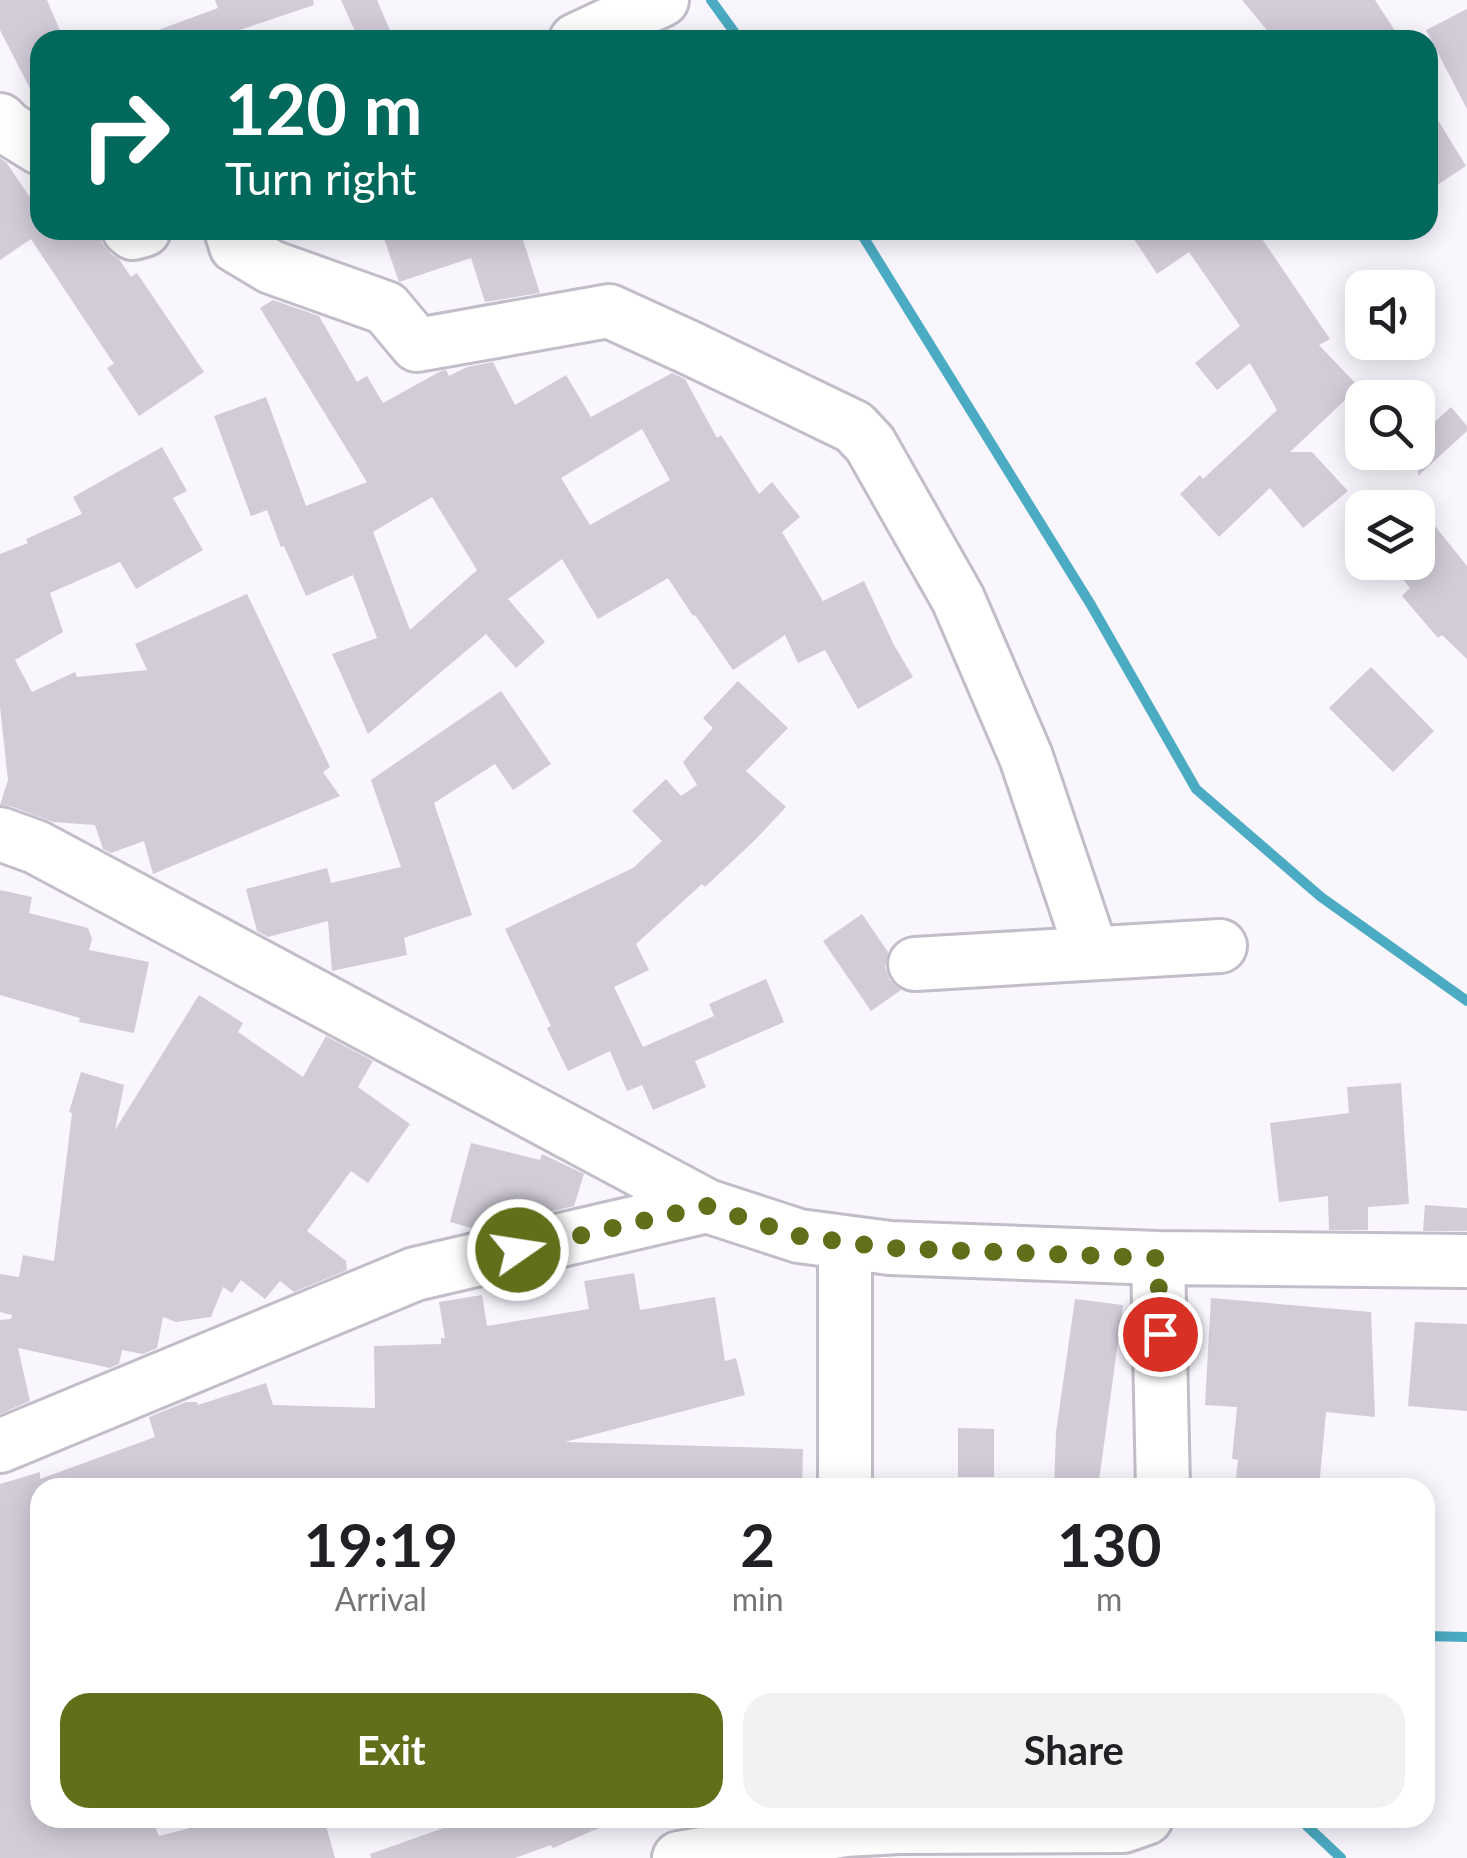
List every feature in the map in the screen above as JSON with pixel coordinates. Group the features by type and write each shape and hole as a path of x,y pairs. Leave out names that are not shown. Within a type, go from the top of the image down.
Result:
{"street":[{"path":"598,30 662,0"},
{"path":"0,120 30,142"},
{"path":"234,240 236,246 270,267 386,308 417,345 608,312 854,427 870,444 958,599 1026,757 1092,953"},
{"path":"0,834 36,847 707,1206 799,1236 890,1248 1158,1258 1467,1262"},
{"path":"915,964 1220,946"},
{"path":"0,1446 416,1274 707,1206"},
{"path":"845,1242 845,1478"},
{"path":"1158,1258 1163,1478"},
{"path":"679,1858 825,1828"}],"building":[{"path":"0,0 47,0 60,30 30,30 30,88 0,30"},
{"path":"215,0 313,0 314,5 240,30 158,30 218,8"},
{"path":"341,0 377,0 390,30 354,30"},
{"path":"1242,0 1375,0 1394,30 1267,30"},
{"path":"1467,9 1467,109 1438,53 1438,30 1426,30"},
{"path":"1438,120 1466,166 1438,184"},
{"path":"0,158 30,197 30,240 0,260"},
{"path":"32,240 102,240 131,277 137,273 204,372 139,416 107,368 114,364"},
{"path":"384,240 523,240 540,293 485,302 471,258 399,282"},
{"path":"1135,240 1263,240 1330,339 1319,345 1352,380 1345,380 1345,400 1290,452 1312,452 1347,490 1303,528 1270,488 1219,537 1180,494 1200,475 1203,479 1277,410 1250,363 1217,390 1195,363 1240,326 1189,252 1157,274"},
{"path":"273,300 319,316 357,382 367,376 383,403 441,371 446,370 449,376 467,367 493,362 515,405 566,375 591,417 672,373 685,379 717,438 721,435 759,494 772,482 800,517 782,532 823,601 864,581 913,677 858,709 825,650 798,663 785,635 733,670 668,578 598,619 562,559 508,599 545,642 516,668 486,634 368,734 332,654 377,638 353,575 306,596 267,510 251,516 214,416 266,397 306,506 367,482 260,308","holes":["642,429 670,480 590,525 561,478","432,497 477,570 410,630 373,532"]},
{"path":"1451,407 1467,431 1435,460 1435,422"},
{"path":"162,447 187,491 173,498 203,550 136,589 120,562 50,593 63,632 15,660 32,692 75,672 77,677 147,670 135,644 247,594 330,767 323,772 340,796 153,874 144,841 111,853 103,849 95,825 53,822 0,805 8,780 0,707 0,554 82,514 73,497"},
{"path":"1435,526 1467,566 1467,659 1442,635 1438,638 1402,596 1410,588 1404,580 1435,580"},
{"path":"1371,667 1434,731 1393,772 1329,708"},
{"path":"738,681 788,728 746,771 786,807 705,887 702,884 636,944 649,970 614,987 643,1047 714,1016 709,1004 766,979 784,1022 695,1061 706,1087 653,1110 642,1085 627,1091 610,1051 568,1071 505,929 633,868 662,841 632,811 666,779 681,796 697,785 683,762 713,728 703,718"},
{"path":"501,691 551,764 513,790 495,764 434,803 472,915 404,938 407,955 332,971 328,921 268,937 257,931 246,889 327,868 331,883 401,867 371,780"},
{"path":"0,890 32,897 29,913 88,928 92,939 89,950 149,962 134,1033 79,1022 80,1018 0,995"},
{"path":"862,914 888,952 885,967 890,980 901,990 871,1011 823,941"},
{"path":"199,995 243,1023 238,1032 303,1077 326,1036 373,1061 358,1087 410,1124 368,1183 351,1171 307,1231 346,1261 347,1270 294,1292 280,1281 265,1299 241,1280 232,1293 223,1287 211,1317 176,1322 163,1317 157,1348 143,1354 122,1350 119,1364 110,1368 18,1348 30,1401 0,1414 0,1320 11,1319 12,1315 0,1312 0,1274 19,1277 23,1255 54,1261 72,1113 69,1112 81,1072 124,1085 115,1130"},
{"path":"1401,1083 1409,1204 1368,1207 1368,1230 1329,1230 1328,1196 1279,1202 1270,1123 1349,1113 1347,1087"},
{"path":"471,1143 540,1160 542,1154 584,1174 574,1206 475,1229 450,1222"},
{"path":"1425,1205 1467,1208 1467,1231 1423,1231"},
{"path":"634,1273 640,1310 715,1297 725,1361 736,1358 745,1395 565,1442 803,1449 802,1478 43,1478 155,1437 149,1417 186,1402 198,1405 266,1383 273,1405 375,1408 374,1346 441,1344 441,1338 445,1338 439,1302 482,1295 487,1326 589,1309 584,1281"},
{"path":"1211,1298 1371,1312 1375,1417 1326,1412 1320,1478 1236,1478 1238,1460 1232,1459 1237,1407 1205,1405"},
{"path":"1075,1299 1123,1305 1099,1478 1054,1478 1056,1432"},
{"path":"1415,1322 1467,1324 1467,1411 1408,1406"},
{"path":"958,1428 994,1429 994,1477 958,1477"},
{"path":"40,1472 40,1478 30,1478 30,1828 155,1828 159,1836 190,1828 327,1828 335,1858 0,1858 0,1484"},
{"path":"444,1828 599,1828 553,1848 551,1845 515,1858 371,1858 370,1854"}],"waterway":[{"path":"711,0 733,30"},
{"path":"865,240 1091,605 1196,789 1321,897 1467,1001"},
{"path":"1435,1636 1467,1637"},
{"path":"1309,1828 1341,1858"}],"route":[{"path":"518,1250 707,1206 799,1236 890,1248 1158,1258 1160,1334"}]}
